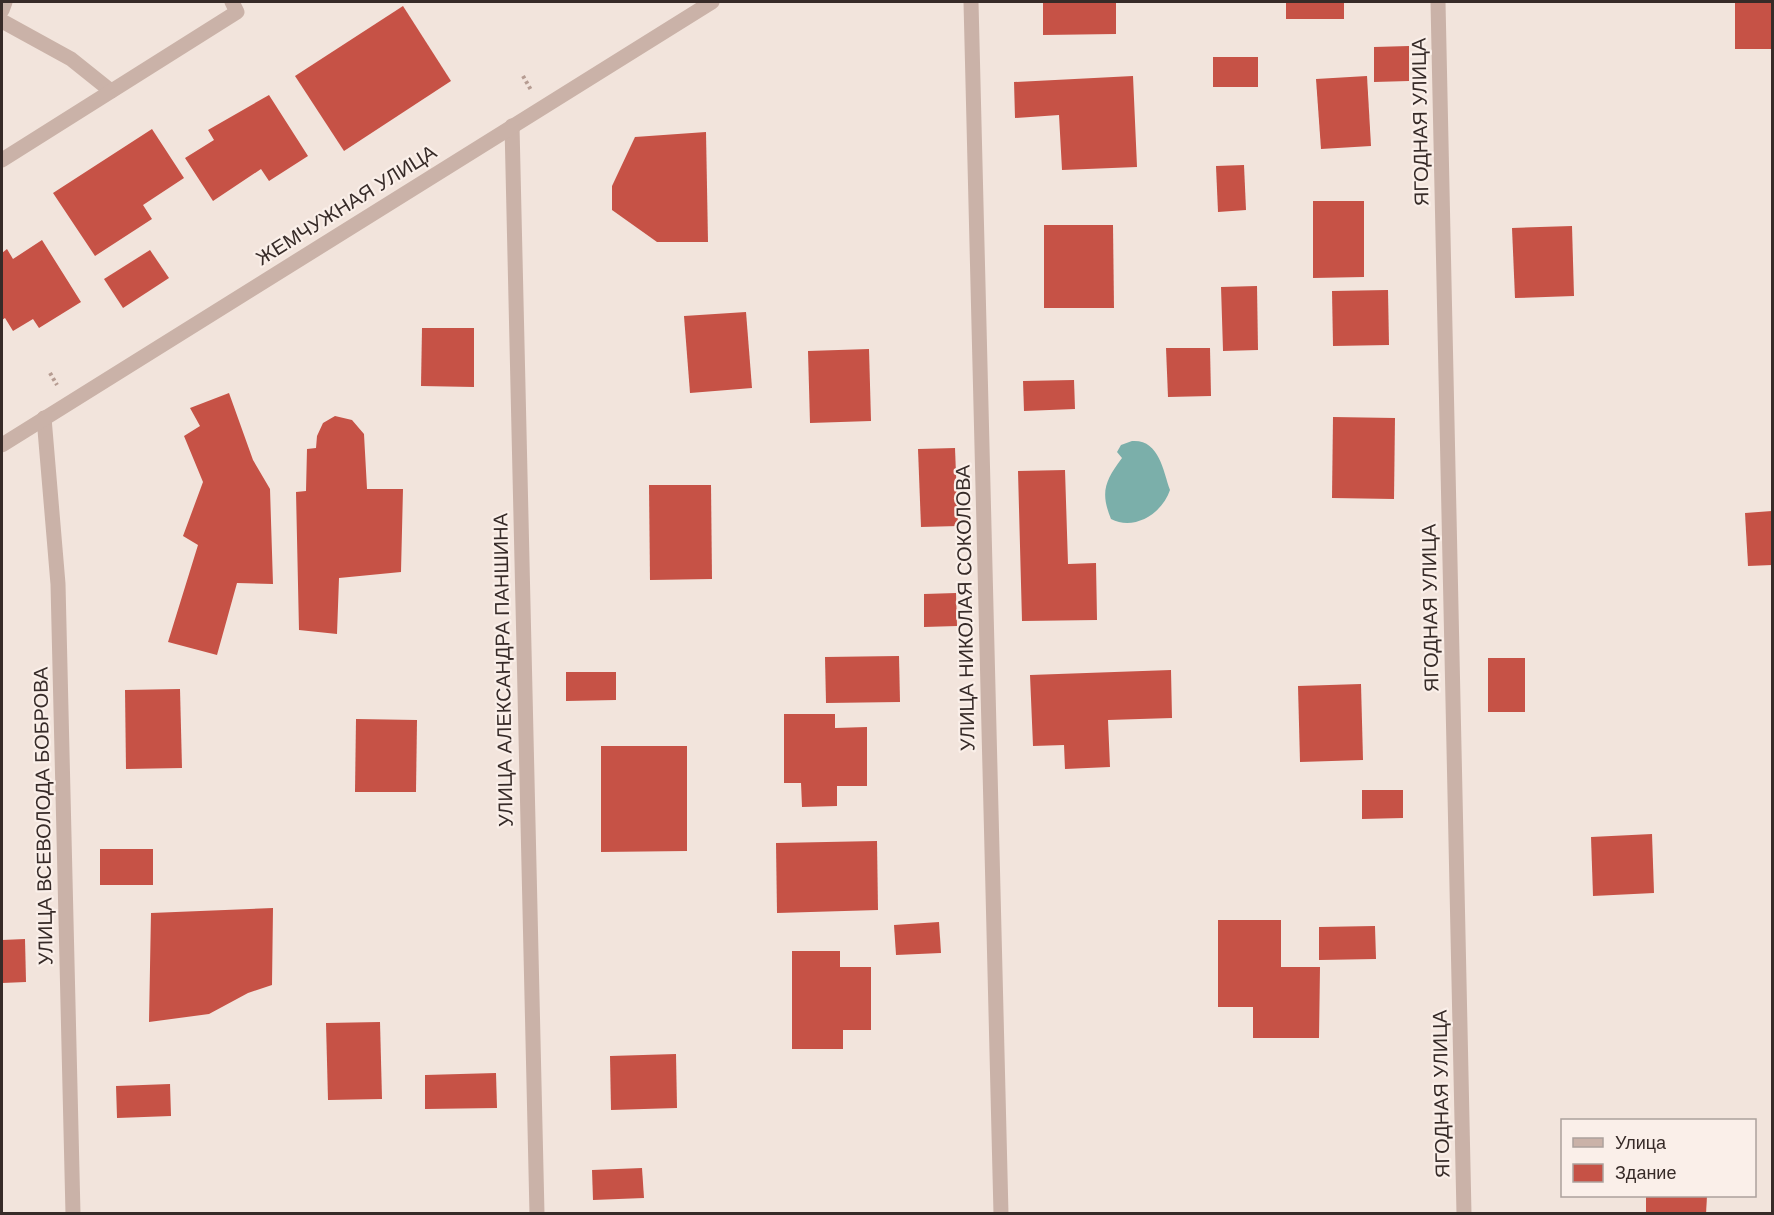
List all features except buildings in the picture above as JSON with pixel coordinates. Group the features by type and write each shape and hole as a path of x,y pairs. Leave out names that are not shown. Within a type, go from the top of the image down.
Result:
{"street":[{"path":"2,10 5,2"},
{"path":"2,160 237,12 232,2"},
{"name":"ЖЕМЧУЖНАЯ УЛИЦА","path":"2,445 712,2"},
{"name":"УЛИЦА НИКОЛАЯ СОКОЛОВА","path":"970,2 1001,1214"},
{"name":"ЯГОДНАЯ УЛИЦА","path":"1438,2 1464,1214"},
{"path":"2,21 71,59 111,91"},
{"name":"УЛИЦА АЛЕКСАНДРА ПАНШИНА","path":"512,126 537,1214"},
{"name":"УЛИЦА ВСЕВОЛОДА БОБРОВА","path":"44,418 58,584 73,1214"}],"path":[{"path":"522,76 532,92"},
{"path":"50,373 59,388"}],"water":[{"path":"1132,441 1141,442 1154,450 1162,465 1170,490 1166,499 1154,513 1129,523 1111,519 1105,494 1108,480 1122,458 1117,452 1121,445"}]}
